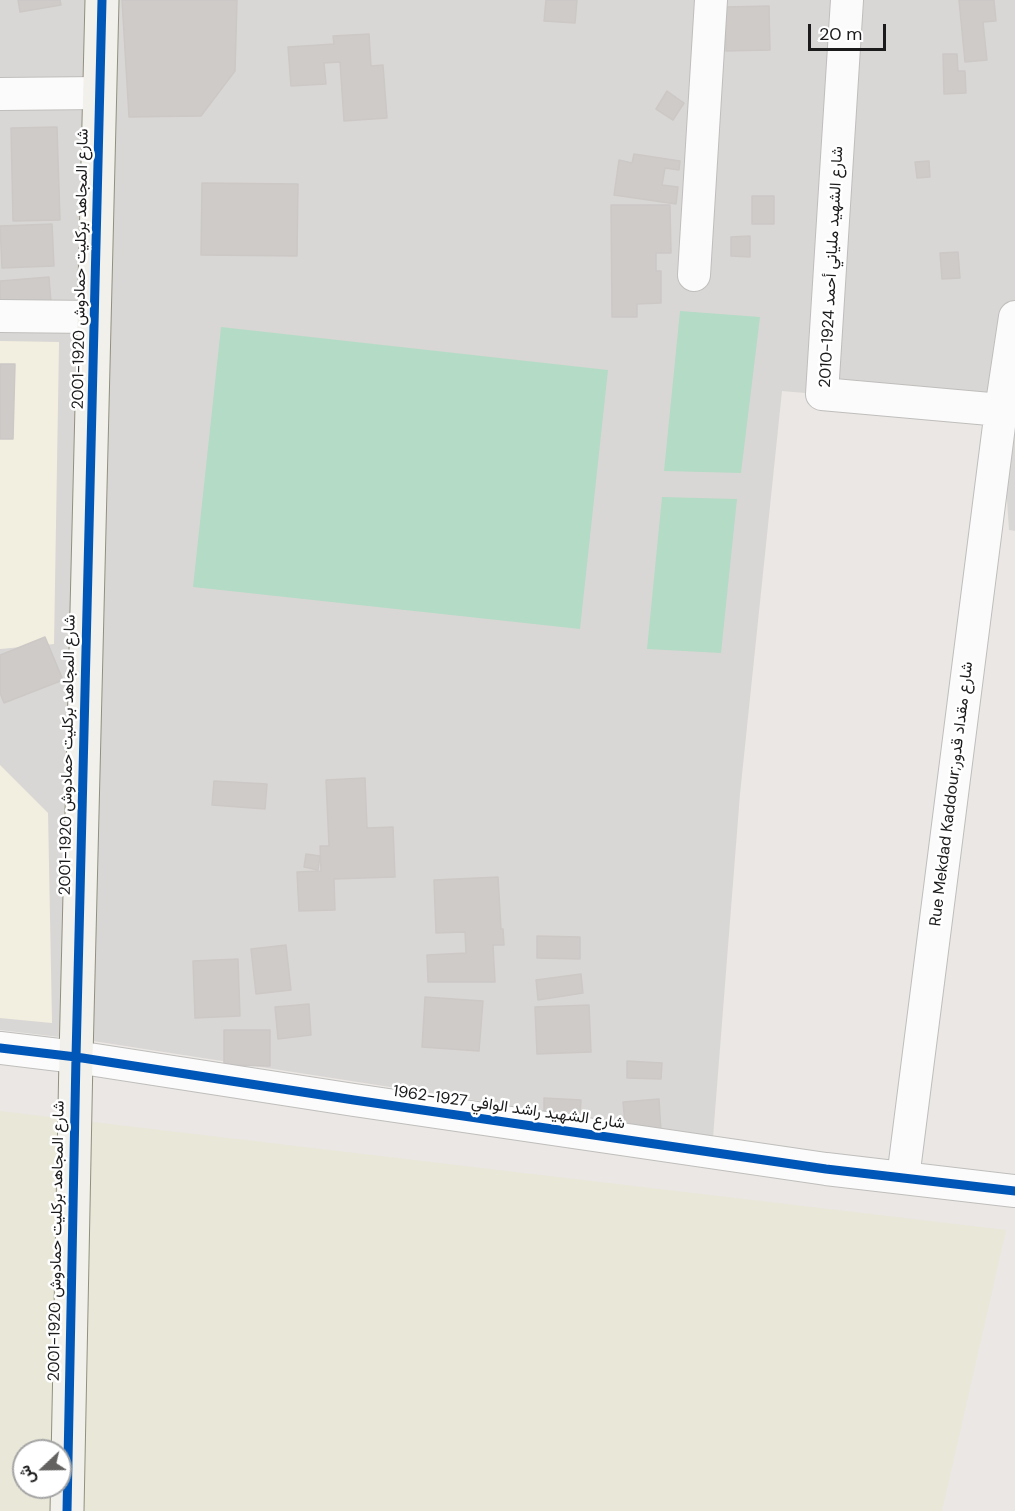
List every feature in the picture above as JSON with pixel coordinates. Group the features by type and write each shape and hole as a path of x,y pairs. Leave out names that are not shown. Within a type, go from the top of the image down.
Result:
{"street":[{"name":"شارع المجاهد بركليت حمادوش 1920-2001","path":"67,1511 75,1057 102,0"},
{"path":"694,275 711,0"},
{"name":"شارع الشهيد ملياني أحمد 1924-2010","path":"847,0 822,394 1001,410"},
{"path":"0,94 100,93"},
{"path":"0,316 94,317"},
{"name":"Rue Mekdad Kaddour;شارع مقداد قدور","path":"903,1178 1001,410 1015,317"},
{"name":"شارع الشهيد راشد الوافي 1927-1962","path":"0,1048 75,1057 826,1169 1015,1191"}],"shaded area":[{"path":"0,0 1015,0 1015,531 1009,530 1001,410 782,391 740,794 713,1137 93,1041 0,1030"},
{"path":"0,341 59,342 54,644 0,649"},
{"path":"0,765 48,813 52,1023 0,1018"},
{"path":"0,1111 1006,1230 942,1511 0,1511"}],"green space":[{"path":"680,311 760,317 741,473 664,471"},
{"path":"221,327 608,370 580,629 193,587"},
{"path":"662,497 737,499 721,653 647,649"}],"building":[{"path":"18,0 60,0 61,5 20,12"},
{"path":"122,0 237,0 235,71 201,116 129,117"},
{"path":"546,0 577,0 575,23 544,21"},
{"path":"959,0 994,0 996,21 983,22 987,60 965,62"},
{"path":"769,6 770,50 726,51 725,7"},
{"path":"369,34 371,66 383,65 387,118 344,121 340,62 324,63 326,84 291,86 288,47 334,44 333,36"},
{"path":"943,54 957,54 958,71 965,71 966,93 944,94"},
{"path":"667,91 684,103 673,120 656,109"},
{"path":"57,127 60,220 13,221 11,128"},
{"path":"634,154 680,161 679,170 665,168 662,185 678,187 676,204 614,195 619,160 632,163"},
{"path":"929,161 930,177 917,178 915,162"},
{"path":"202,183 298,184 297,256 201,255"},
{"path":"752,196 774,196 774,224 752,224"},
{"path":"611,205 670,205 671,253 656,253 656,271 661,271 661,303 637,304 637,317 612,317"},
{"path":"52,224 54,266 2,268 0,226"},
{"path":"750,236 750,257 731,256 731,237"},
{"path":"958,252 960,278 942,279 940,253"},
{"path":"49,277 52,315 0,319 0,281"},
{"path":"0,364 15,364 13,439 0,439"},
{"path":"45,637 63,680 4,703 0,693 0,655"},
{"path":"365,778 367,828 393,827 395,877 334,879 335,910 299,911 297,872 321,871 320,846 329,846 326,780"},
{"path":"214,781 267,784 265,809 212,805"},
{"path":"306,854 320,856 318,870 304,867"},
{"path":"498,877 504,945 493,945 495,982 428,982 427,955 466,953 465,932 436,933 434,880"},
{"path":"537,936 580,937 580,959 537,958"},
{"path":"286,945 291,990 256,994 251,949"},
{"path":"238,959 240,1016 195,1018 193,961"},
{"path":"581,974 583,993 538,1000 536,980"},
{"path":"425,997 483,1001 479,1051 422,1047"},
{"path":"309,1004 311,1035 278,1039 275,1007"},
{"path":"589,1005 591,1052 537,1054 535,1007"},
{"path":"224,1030 270,1030 270,1066 224,1065"},
{"path":"627,1061 662,1063 661,1079 627,1078"},
{"path":"544,1098 581,1100 580,1116 544,1114"},
{"path":"659,1099 661,1132 626,1135 623,1102"}],"cycle path":[{"path":"67,1511 102,0"},
{"path":"0,1048 76,1057 826,1169 1015,1191"}]}
